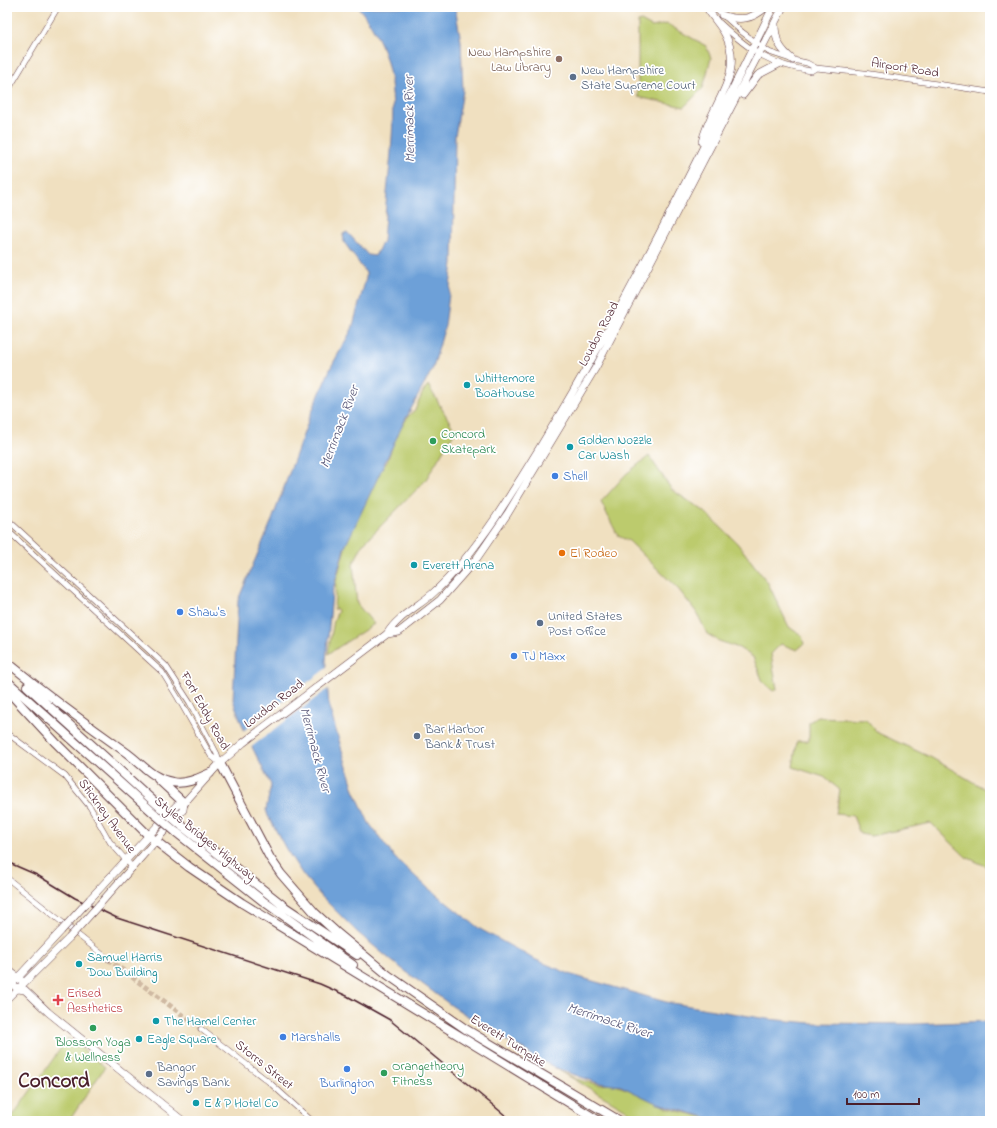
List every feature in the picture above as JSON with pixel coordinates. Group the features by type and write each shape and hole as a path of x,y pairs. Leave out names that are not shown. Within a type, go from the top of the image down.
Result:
{"highway":[{"path":"7,662 66,710 131,756 184,803"},
{"name":"Styles Bridges Highway","path":"7,666 158,811"},
{"name":"Styles Bridges Highway","path":"7,680 263,901 400,1000"},
{"path":"7,690 56,743 155,841 242,903 400,1000"},
{"path":"220,763 270,858 286,880 314,913 388,975"},
{"path":"157,778 178,783 186,782 210,773"},
{"name":"Styles Bridges Highway","path":"179,829 284,907 388,975"},
{"name":"Everett Turnpike","path":"388,975 486,1042 620,1121"},
{"name":"Everett Turnpike","path":"400,1000 599,1121"}],"main road":[{"path":"722,15 732,19 745,19 753,17 766,7"},
{"name":"Loudon Road","path":"387,634 400,632 440,600 477,558 508,513 596,367 714,140 758,50 756,42 773,7"},
{"name":"Loudon Road","path":"23,988 132,868 182,810 184,803 220,763 243,743 387,634 392,626 432,594 451,576 481,539 574,391 616,318 699,153 783,7"},
{"path":"699,153 704,131 724,92 731,71 732,52 725,33 709,8"},
{"path":"775,22 775,36 780,48 794,60"},
{"path":"714,140 726,127 752,82 765,71 779,64"},
{"name":"Loudon Road","path":"9,985 18,978 148,835 177,805 184,803"},
{"path":"7,969 18,978 23,988 48,1012 183,1121"},
{"path":"9,985 23,988"}],"street":[{"path":"7,92 58,7"},
{"path":"709,8 722,15 756,42"},
{"path":"709,8 758,50"},
{"name":"Airport Road","path":"758,50 807,63 816,68 864,73 990,92"},
{"name":"Airport Road","path":"758,50 779,64 811,71 816,68"},
{"name":"Fort Eddy Road","path":"7,519 166,666 190,703 217,754 220,763"},
{"name":"Fort Eddy Road","path":"7,530 162,672 211,756 220,763"},
{"name":"Stickney Avenue","path":"7,733 65,776 87,802 110,842 132,868"},
{"path":"7,878 108,959"},
{"path":"7,1000 23,988"},
{"name":"Storrs Street","path":"201,1029 269,1082 312,1121"}],"green space":[{"path":"641,21 652,27 667,24 706,46 711,58 703,88 684,107 638,97 638,22"},
{"path":"428,385 455,431 425,481 363,544 353,564 357,604 374,624 328,654 334,620 338,611 336,608 334,610 336,581 350,530 378,474 387,462 396,436 409,415 415,410 423,392"},
{"path":"649,456 672,490 704,511 737,543 768,583 789,627 802,636 804,644 797,650 781,644 771,654 777,689 773,691 763,682 753,657 739,648 719,641 707,634 697,613 679,590 629,541 618,536 601,502 626,474"},
{"path":"818,717 866,719 878,733 932,758 990,792 990,868 966,857 931,823 871,836 860,834 853,816 836,814 840,790 824,777 793,767 797,741 809,741 809,722"},
{"path":"68,1038 105,1067 69,1121 9,1121"},
{"path":"555,1068 576,1079 600,1085 611,1084 652,1097 667,1108 719,1121 645,1121"}],"water":[{"name":"Merrimack River","path":"358,7 455,7 461,41 463,91 455,136 453,263 445,326 433,368 405,420 344,549 332,593 326,661 329,707 354,790 369,823 395,858 428,888 480,929 534,959 572,975 666,1002 767,1019 811,1023 914,1024 990,1021 990,1121 719,1121 658,1104 621,1086 598,1083 561,1070 533,1057 524,1049 507,1041 452,1006 393,962 357,932 321,896 303,875 286,849 266,810 271,785 246,735 233,700 238,600 272,520 310,416 331,367 352,329 366,278 366,273 344,242 343,234 347,232 368,255 375,256 383,241 392,143 393,101 391,82 387,62 381,44 371,25"}],"pier":[{"path":"328,667 329,688 250,748 242,732"}],"tunnel":[{"path":"108,959 201,1029"}],"railway":[{"path":"7,862 37,875 75,898 117,918 320,984 347,996 390,1020 512,1121"}],"place":[{"name":"New Hampshire Law Library","path":"559,59"},
{"name":"New Hampshire State Supreme Court","path":"573,77"},
{"name":"Whittemore Boathouse","path":"467,385"},
{"name":"Concord Skatepark","path":"433,441"},
{"name":"Golden Nozzle Car Wash","path":"570,447"},
{"name":"Shell","path":"555,476"},
{"name":"El Rodeo","path":"562,553"},
{"name":"Everett Arena","path":"414,565"},
{"name":"Shaw's","path":"180,612"},
{"name":"United States Post Office","path":"540,623"},
{"name":"TJ Maxx","path":"514,656"},
{"name":"Bar Harbor Bank & Trust","path":"417,736"},
{"name":"Samuel Harris Dow Building","path":"79,964"},
{"name":"Erised Aesthetics","path":"58,1000"},
{"name":"The Hamel Center","path":"156,1021"},
{"name":"Blossom Yoga & Wellness","path":"93,1028"},
{"name":"Marshalls","path":"283,1037"},
{"name":"Eagle Square","path":"139,1039"},
{"name":"Burlington","path":"347,1069"},
{"name":"Orangetheory Fitness","path":"384,1073"},
{"name":"Bangor Savings Bank","path":"149,1074"},
{"name":"E & P Hotel Co","path":"196,1103"}],"district":[{"name":"Concord","path":"54,1082"}]}
